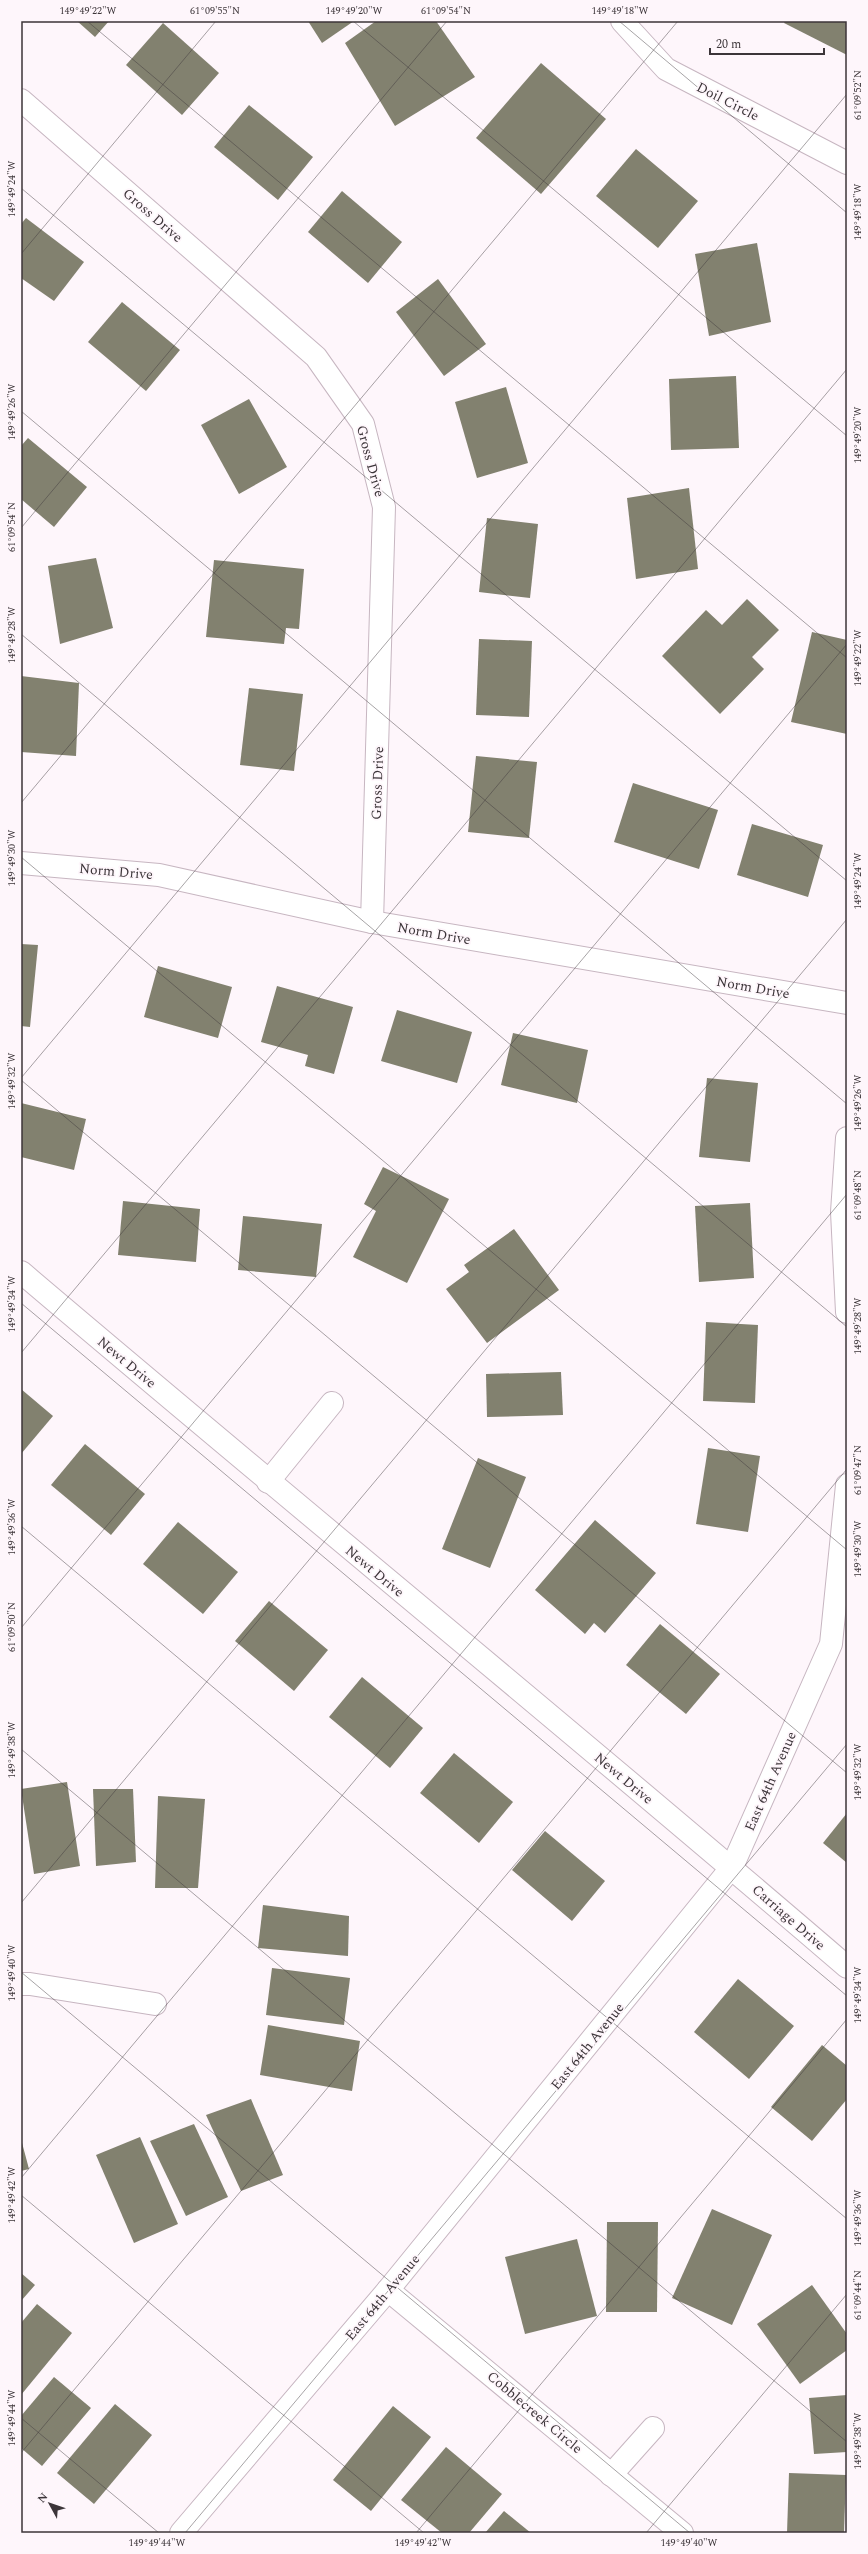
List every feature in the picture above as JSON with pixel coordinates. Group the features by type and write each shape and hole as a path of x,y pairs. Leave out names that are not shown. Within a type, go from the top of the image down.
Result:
{"street":[{"name":"Doil Circle","path":"622,21 666,69 847,163"},
{"name":"Gross Drive","path":"21,100 316,357 363,424 384,507 372,922"},
{"name":"Norm Drive","path":"21,863 159,875 372,922 847,1003"},
{"path":"847,1138 842,1212 847,1312"},
{"name":"Newt Drive","path":"21,1272 268,1482 732,1867"},
{"path":"268,1482 332,1403"},
{"name":"East 64th Avenue","path":"181,2533 388,2290 732,1867 831,1644 847,1485"},
{"name":"Carriage Drive","path":"732,1867 847,1967"},
{"path":"21,1984 30,1984 155,2004"},
{"name":"Cobblecreek Circle","path":"388,2290 682,2533"},
{"path":"611,2475 653,2428"}],"building":[{"path":"77,21 109,21 95,37"},
{"path":"308,21 354,21 322,43"},
{"path":"376,21 436,21 475,77 395,126 345,43"},
{"path":"785,21 847,21 847,55 784,23"},
{"path":"163,23 219,73 182,115 126,65"},
{"path":"541,63 606,119 541,194 476,138"},
{"path":"249,105 313,157 278,200 214,147"},
{"path":"636,149 698,201 658,248 596,196"},
{"path":"342,191 402,242 368,283 308,232"},
{"path":"26,218 84,262 54,301 21,278 21,224"},
{"path":"757,243 771,322 709,336 695,254"},
{"path":"438,279 486,344 444,376 396,312"},
{"path":"122,302 180,350 146,391 88,342"},
{"path":"736,376 739,448 671,450 669,379"},
{"path":"506,387 528,463 477,478 455,402"},
{"path":"249,399 287,467 239,494 201,425"},
{"path":"28,438 87,487 54,527 21,499 21,446"},
{"path":"689,488 698,569 636,579 627,498"},
{"path":"487,518 538,524 530,598 479,592"},
{"path":"96,558 113,628 60,644 48,566"},
{"path":"214,560 304,569 299,629 286,628 284,644 206,637"},
{"path":"747,599 779,630 752,657 764,669 720,714 662,656 706,610 722,625"},
{"path":"812,632 847,640 847,734 791,722"},
{"path":"479,639 532,641 529,717 476,715"},
{"path":"21,676 79,683 76,756 21,752"},
{"path":"249,688 303,694 294,771 240,765"},
{"path":"476,756 537,762 529,838 468,832"},
{"path":"633,783 718,810 699,869 614,842"},
{"path":"752,824 823,845 808,897 737,875"},
{"path":"21,944 38,945 30,1027 21,1026"},
{"path":"158,966 232,987 218,1038 144,1017"},
{"path":"277,986 353,1007 334,1074 305,1066 308,1055 261,1042"},
{"path":"397,1010 472,1032 457,1083 381,1061"},
{"path":"513,1033 588,1050 577,1103 501,1085"},
{"path":"707,1078 758,1083 750,1162 699,1157"},
{"path":"21,1103 86,1119 74,1170 21,1157"},
{"path":"383,1167 449,1199 407,1283 353,1257 376,1211 364,1204"},
{"path":"123,1201 200,1209 196,1262 118,1255"},
{"path":"750,1203 754,1278 699,1282 695,1206"},
{"path":"243,1216 322,1224 316,1277 238,1270"},
{"path":"514,1229 559,1290 487,1343 446,1289 469,1272 464,1265"},
{"path":"706,1322 758,1325 755,1403 703,1401"},
{"path":"561,1372 563,1415 487,1417 486,1374"},
{"path":"21,1389 53,1416 21,1454"},
{"path":"85,1444 145,1494 111,1535 51,1485"},
{"path":"708,1448 760,1456 748,1532 696,1524"},
{"path":"478,1458 526,1477 490,1568 442,1549"},
{"path":"595,1520 656,1573 605,1633 594,1623 585,1634 535,1590"},
{"path":"178,1522 238,1572 203,1614 143,1564"},
{"path":"269,1601 328,1650 294,1691 235,1641"},
{"path":"660,1624 720,1674 686,1714 626,1665"},
{"path":"362,1677 423,1728 390,1768 329,1717"},
{"path":"454,1753 513,1802 479,1843 420,1793"},
{"path":"67,1782 80,1866 34,1874 21,1789"},
{"path":"93,1789 133,1789 136,1862 96,1866"},
{"path":"158,1796 205,1799 198,1888 155,1888"},
{"path":"847,1813 847,1863 823,1843"},
{"path":"545,1831 605,1881 572,1921 512,1870"},
{"path":"263,1905 349,1916 348,1956 258,1948"},
{"path":"272,1968 350,1978 344,2025 266,2015"},
{"path":"738,1979 794,2026 749,2079 694,2032"},
{"path":"268,2025 360,2041 352,2091 260,2075"},
{"path":"822,2045 847,2066 847,2099 812,2141 771,2107"},
{"path":"251,2099 283,2175 241,2191 206,2115"},
{"path":"194,2124 228,2197 186,2216 150,2141"},
{"path":"140,2137 178,2224 134,2243 96,2155"},
{"path":"21,2139 29,2169 21,2171"},
{"path":"712,2209 772,2235 732,2325 672,2298"},
{"path":"607,2222 658,2222 657,2312 606,2312"},
{"path":"577,2239 597,2316 525,2334 505,2257"},
{"path":"21,2273 35,2285 21,2301"},
{"path":"812,2285 847,2334 847,2350 800,2384 757,2324"},
{"path":"37,2304 72,2333 21,2395 21,2323"},
{"path":"54,2377 91,2408 42,2466 21,2448 21,2416"},
{"path":"847,2395 847,2452 814,2454 809,2398"},
{"path":"115,2404 152,2435 94,2504 57,2473"},
{"path":"393,2406 431,2437 371,2511 333,2480"},
{"path":"446,2447 502,2494 469,2533 442,2533 401,2500"},
{"path":"789,2473 846,2475 844,2533 787,2533"},
{"path":"504,2511 531,2533 485,2533"}]}
